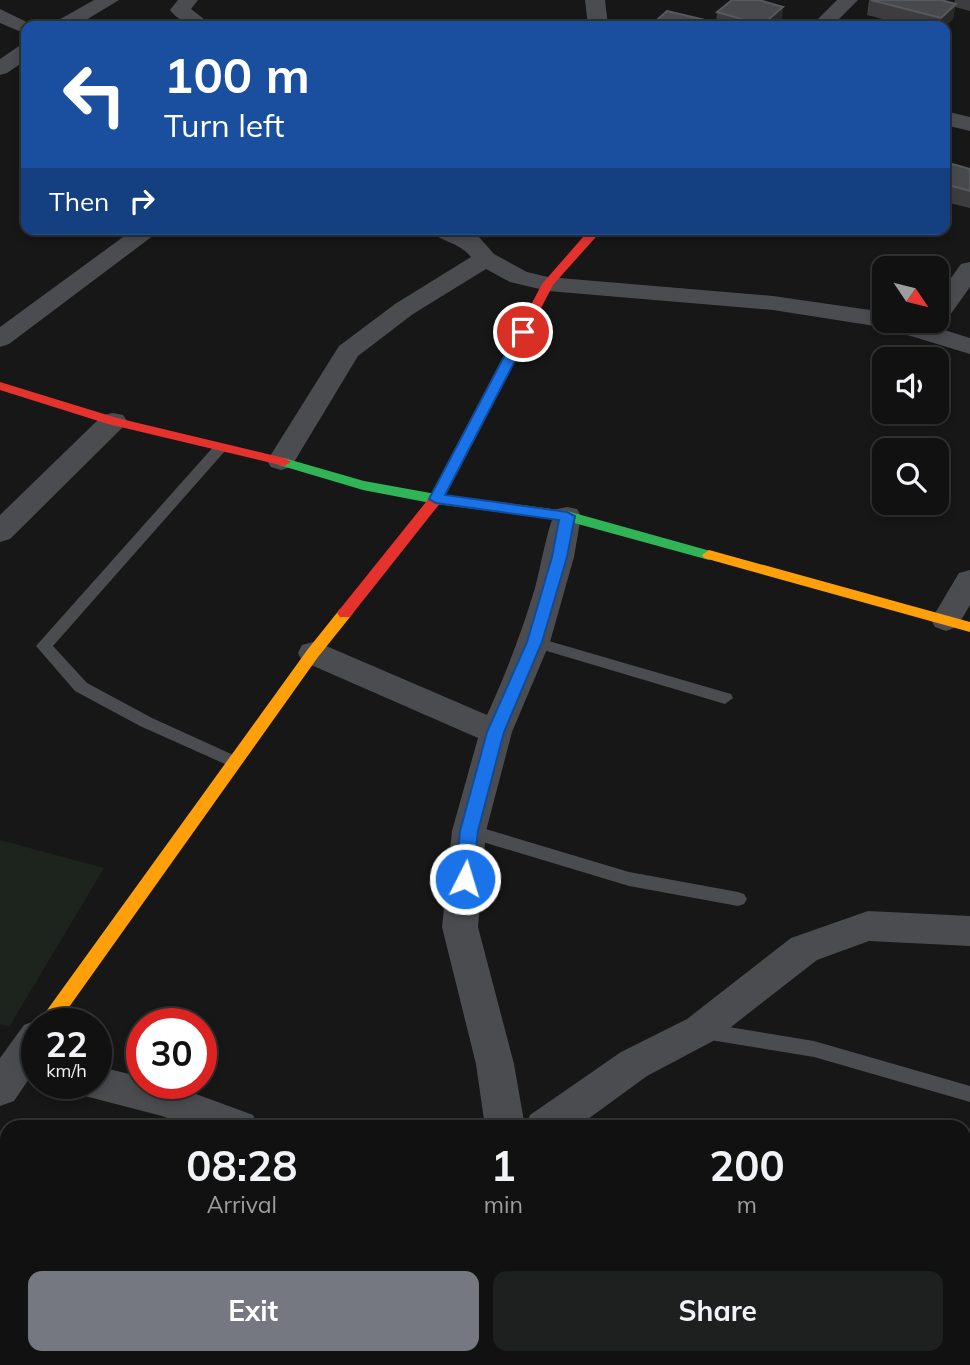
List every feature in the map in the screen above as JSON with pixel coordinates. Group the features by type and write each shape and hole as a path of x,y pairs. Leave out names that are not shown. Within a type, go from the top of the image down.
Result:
{"street":[{"path":"71,21 109,0"},
{"path":"188,0 180,10 196,21"},
{"path":"595,0 597,21"},
{"path":"826,21 848,0"},
{"path":"0,15 21,26"},
{"path":"0,69 21,54"},
{"path":"950,119 970,124"},
{"path":"0,339 142,235"},
{"path":"454,235 471,242 485,259 519,277 548,284 773,303 872,318"},
{"path":"57,1008 313,653 436,499 548,284 592,235"},
{"path":"281,461 348,351 404,309 485,259"},
{"path":"949,299 970,269"},
{"path":"949,333 970,346"},
{"path":"0,386 113,421 281,461 363,485 436,499 567,516 958,623 970,580"},
{"path":"0,532 113,421"},
{"path":"504,1120 495,1064 460,927 469,831 495,732 535,642 559,557 567,516"},
{"path":"313,653 495,732"},
{"path":"555,1120 634,1064 700,1030 804,948 869,926 970,931"},
{"path":"112,1087 162,1100 219,1120"}],"lane":[{"path":"220,448 44,646 81,687 146,722 234,762"},
{"path":"535,642 724,698"},
{"path":"469,831 629,878 738,899"},
{"path":"700,1030 814,1049 970,1094"}],"shaded area":[{"path":"0,840 104,868 9,1027 0,1024"}],"building":[{"path":"732,0 759,0 783,7 767,21 748,21 717,12"},
{"path":"871,0 941,0 956,4 941,18"},
{"path":"667,11 709,21 656,21"},
{"path":"950,163 970,169 970,191 950,185"}],"traffic: fast":[{"path":"284,462 363,485 436,499 567,516 709,555"}],"traffic: slow":[{"path":"709,555 970,627"},
{"path":"58,1008 313,653 345,613"}],"traffic: jam":[{"path":"345,613 436,499 548,284 592,235"},
{"path":"0,386 113,421 284,462"}],"route":[{"path":"465,879 469,831 495,732 535,642 559,557 567,516 436,499 523,332"}]}
